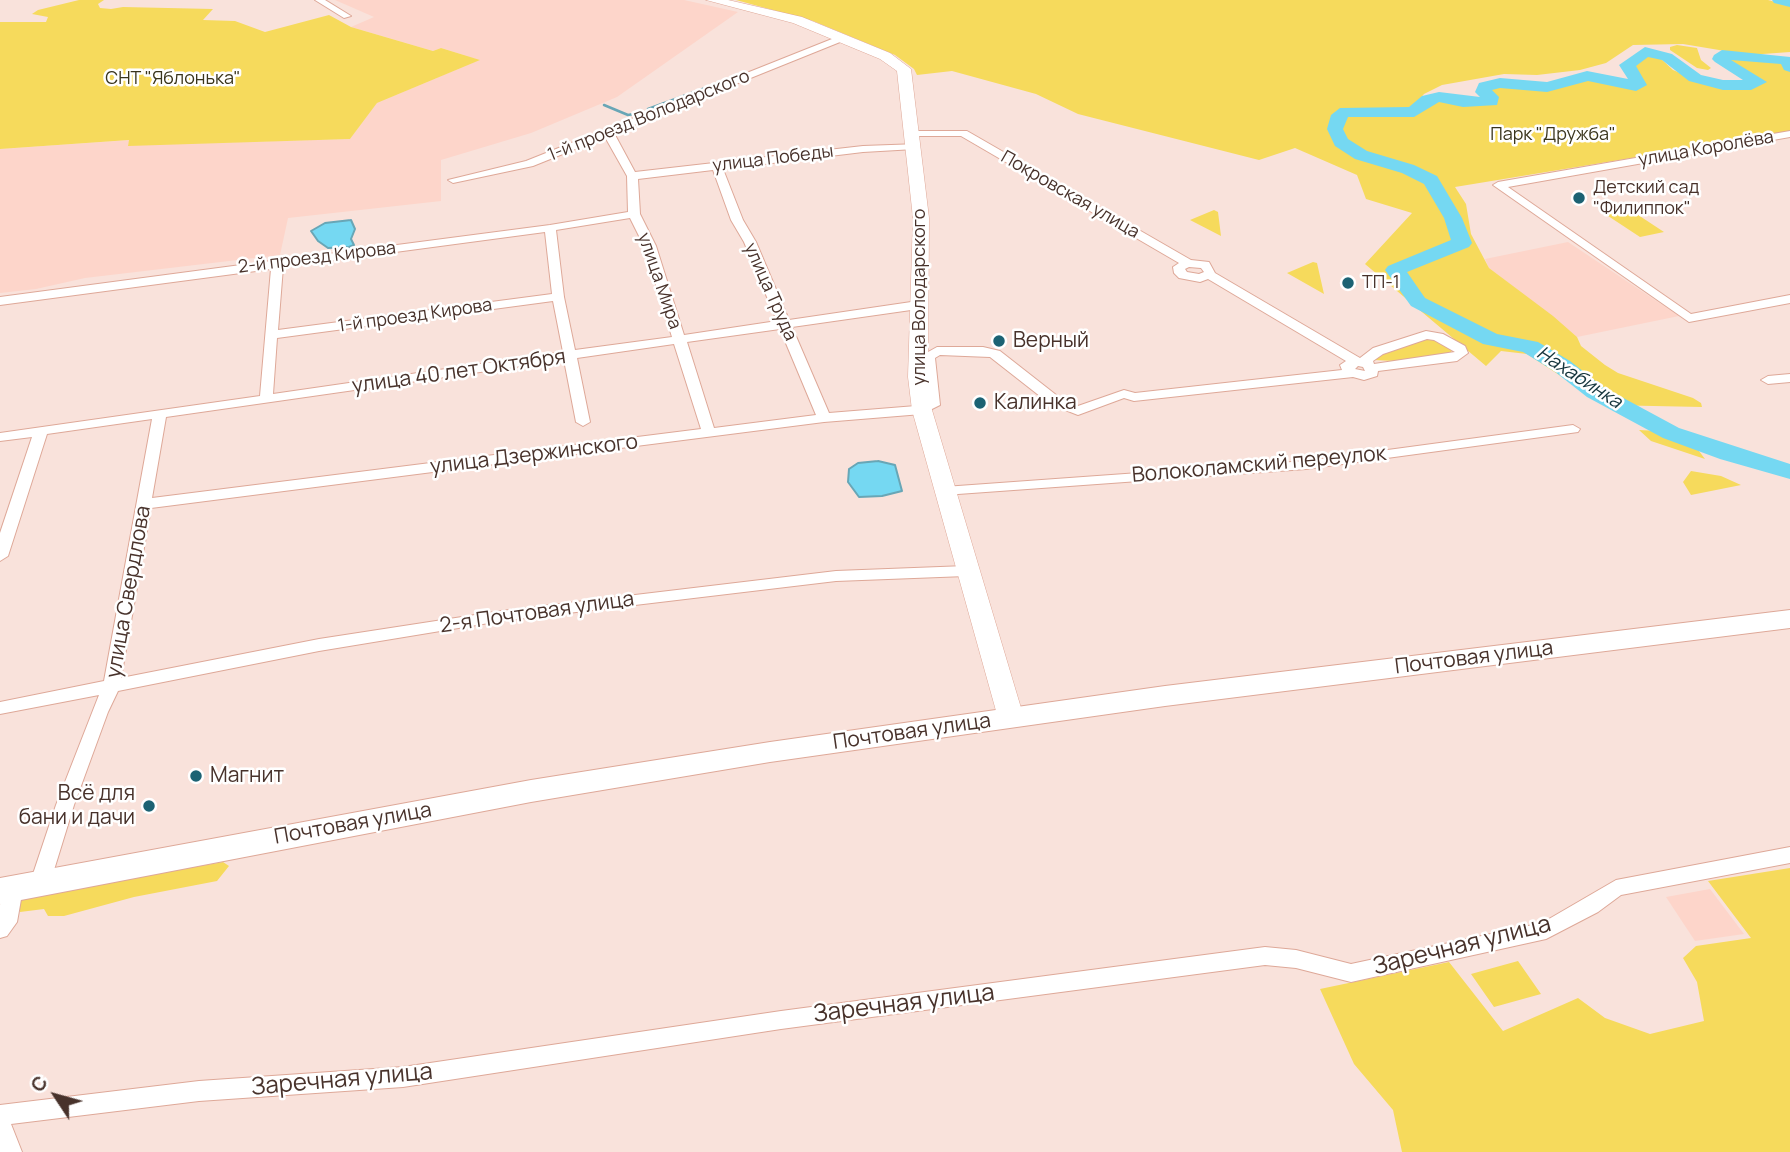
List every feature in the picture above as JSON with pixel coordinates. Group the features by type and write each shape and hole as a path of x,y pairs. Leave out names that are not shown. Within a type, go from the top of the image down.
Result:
{"main road":[{"name":"Почтовая улица","path":"1009,711 1790,607"},
{"name":"Почтовая улица","path":"20,881 532,778 909,717 1009,711 1179,695 1790,619"}],"street":[{"path":"319,0 347,16"},
{"name":"улица Володарского","path":"712,0 785,17 893,60 904,69 921,218 918,377 922,408 966,571 1009,711"},
{"name":"1-й проезд Володарского","path":"453,180 529,164 842,38"},
{"name":"улица Мира","path":"608,132 632,176 634,214 650,246 709,433"},
{"name":"Покровская улица","path":"914,140 957,133 1183,265 1205,265 1210,271 1204,276 1358,366"},
{"name":"улица Королёва","path":"1790,134 1498,185 1689,318 1790,299"},
{"name":"улица Победы","path":"632,176 914,140"},
{"name":"улица Труда","path":"717,166 737,219 750,242 824,418"},
{"name":"2-й проезд Кирова","path":"0,301 277,262 550,228 634,214"},
{"path":"550,228 558,297 583,422"},
{"path":"266,400 277,262"},
{"name":"1-й проезд Кирова","path":"272,335 558,297"},
{"name":"улица 40 лет Октября","path":"0,437 918,305"},
{"path":"922,408 933,405 928,356 937,351 983,351 995,354 1055,401 1077,411 1124,394 1134,397 1358,366 1457,357 1462,353 1460,349 1438,337 1426,335 1378,351 1358,366"},
{"path":"1768,380 1790,378"},
{"name":"улица Дзержинского","path":"145,504 922,408"},
{"name":"улица Свердлова","path":"0,930 7,922 20,881 111,688 160,414"},
{"name":"Волоколамский переулок","path":"944,491 1306,465 1573,429"},
{"path":"0,556 8,505 41,431"},
{"name":"2-я Почтовая улица","path":"0,708 318,645 501,616 836,576 966,571"},
{"name":"Заречная улица","path":"0,1115 199,1091 403,1077 781,1020 1265,956 1296,958 1351,973 1546,930 1591,906 1616,888 1790,855"},
{"path":"0,1125 11,1152"}],"shaded area":[{"path":"335,0 684,0 738,12 617,97 531,133 441,160 441,201 288,218 280,255 85,278 36,289 0,293 0,149 130,140 128,145 350,139 377,103 479,60 441,48 433,51 351,27 374,17"},
{"path":"1568,242 1679,316 1577,337 1489,268 1485,259"},
{"path":"1710,889 1744,934 1695,941 1666,897"}],"green space":[{"name":"СНТ \"Яблонька\"","path":"79,0 104,0 98,4 100,8 111,9 213,9 203,20 235,21 265,32 329,15 351,27 433,51 441,48 480,60 377,103 350,139 128,146 129,140 0,149 0,22 46,22 48,17 32,14 38,10"},
{"name":"Парк \"Дружба\"","path":"736,0 1768,0 1790,6 1790,52 1749,55 1683,44 1633,45 1606,63 1580,70 1537,75 1504,74 1442,85 1424,94 1407,114 1421,112 1427,104 1441,100 1472,105 1492,104 1493,97 1488,92 1496,86 1556,88 1590,78 1635,87 1643,86 1642,78 1631,65 1647,54 1657,55 1673,70 1697,80 1734,86 1761,82 1760,78 1733,68 1722,57 1730,56 1761,62 1781,61 1790,68 1790,132 1455,187 1466,204 1471,234 1489,268 1553,316 1577,337 1581,346 1605,365 1618,373 1693,398 1701,403 1702,407 1605,405 1527,354 1501,351 1486,366 1365,264 1412,213 1366,199 1357,175 1295,148 1259,160 1078,114 1036,94 952,71 917,75 914,69 895,55 813,21"},
{"path":"1677,45 1697,48 1701,60 1711,68 1697,68 1670,50 1670,47"},
{"path":"1623,205 1664,232 1640,237 1599,210"},
{"path":"1214,210 1218,212 1221,236 1190,220"},
{"path":"1313,262 1317,263 1324,294 1287,273"},
{"path":"1425,337 1437,338 1452,348 1451,354 1394,361 1374,360 1384,351"},
{"path":"1639,430 1658,431 1696,447 1705,459 1651,441"},
{"path":"1691,471 1721,476 1741,485 1691,495 1683,482"},
{"path":"223,862 229,866 217,881 134,897 64,916 48,916 44,909 20,912 17,902 19,898"},
{"path":"1790,868 1790,1152 1402,1152 1393,1110 1354,1064 1320,989 1449,962 1503,1031 1578,998 1605,1018 1650,1034 1704,1021 1697,982 1683,958 1696,946 1751,938 1708,881"},
{"path":"1518,961 1541,994 1494,1007 1471,974"}],"water":[{"path":"351,220 355,229 351,239 354,245 349,247 328,248 318,241 311,231 325,223"},
{"path":"878,461 895,465 902,491 882,496 859,497 848,482 849,469 858,463"}],"waterway":[{"name":"Нахабинка","path":"1779,0 1790,3"},
{"name":"Нахабинка","path":"1790,67 1788,61 1777,59 1722,55 1720,59 1728,66 1759,82 1751,85 1723,85 1695,78 1667,57 1645,52 1627,65 1639,85 1636,86 1587,76 1547,87 1500,83 1485,86 1483,92 1491,97 1491,102 1463,102 1439,97 1428,99 1414,112 1346,112 1339,115 1335,129 1341,142 1361,155 1408,169 1431,180 1453,218 1462,243 1395,270 1418,302 1491,339 1530,347 1562,366 1595,392 1671,433 1728,454 1790,472"},
{"path":"648,109 708,87"},
{"path":"604,105 628,115 639,113"}],"place":[{"name":"Детский сад \"Филиппок\"","path":"1579,198"},
{"name":"ТП-1","path":"1348,283"},
{"name":"Верный","path":"999,341"},
{"name":"Калинка","path":"980,403"},
{"name":"Магнит","path":"196,776"},
{"name":"Всё для бани и дачи","path":"149,806"}]}
